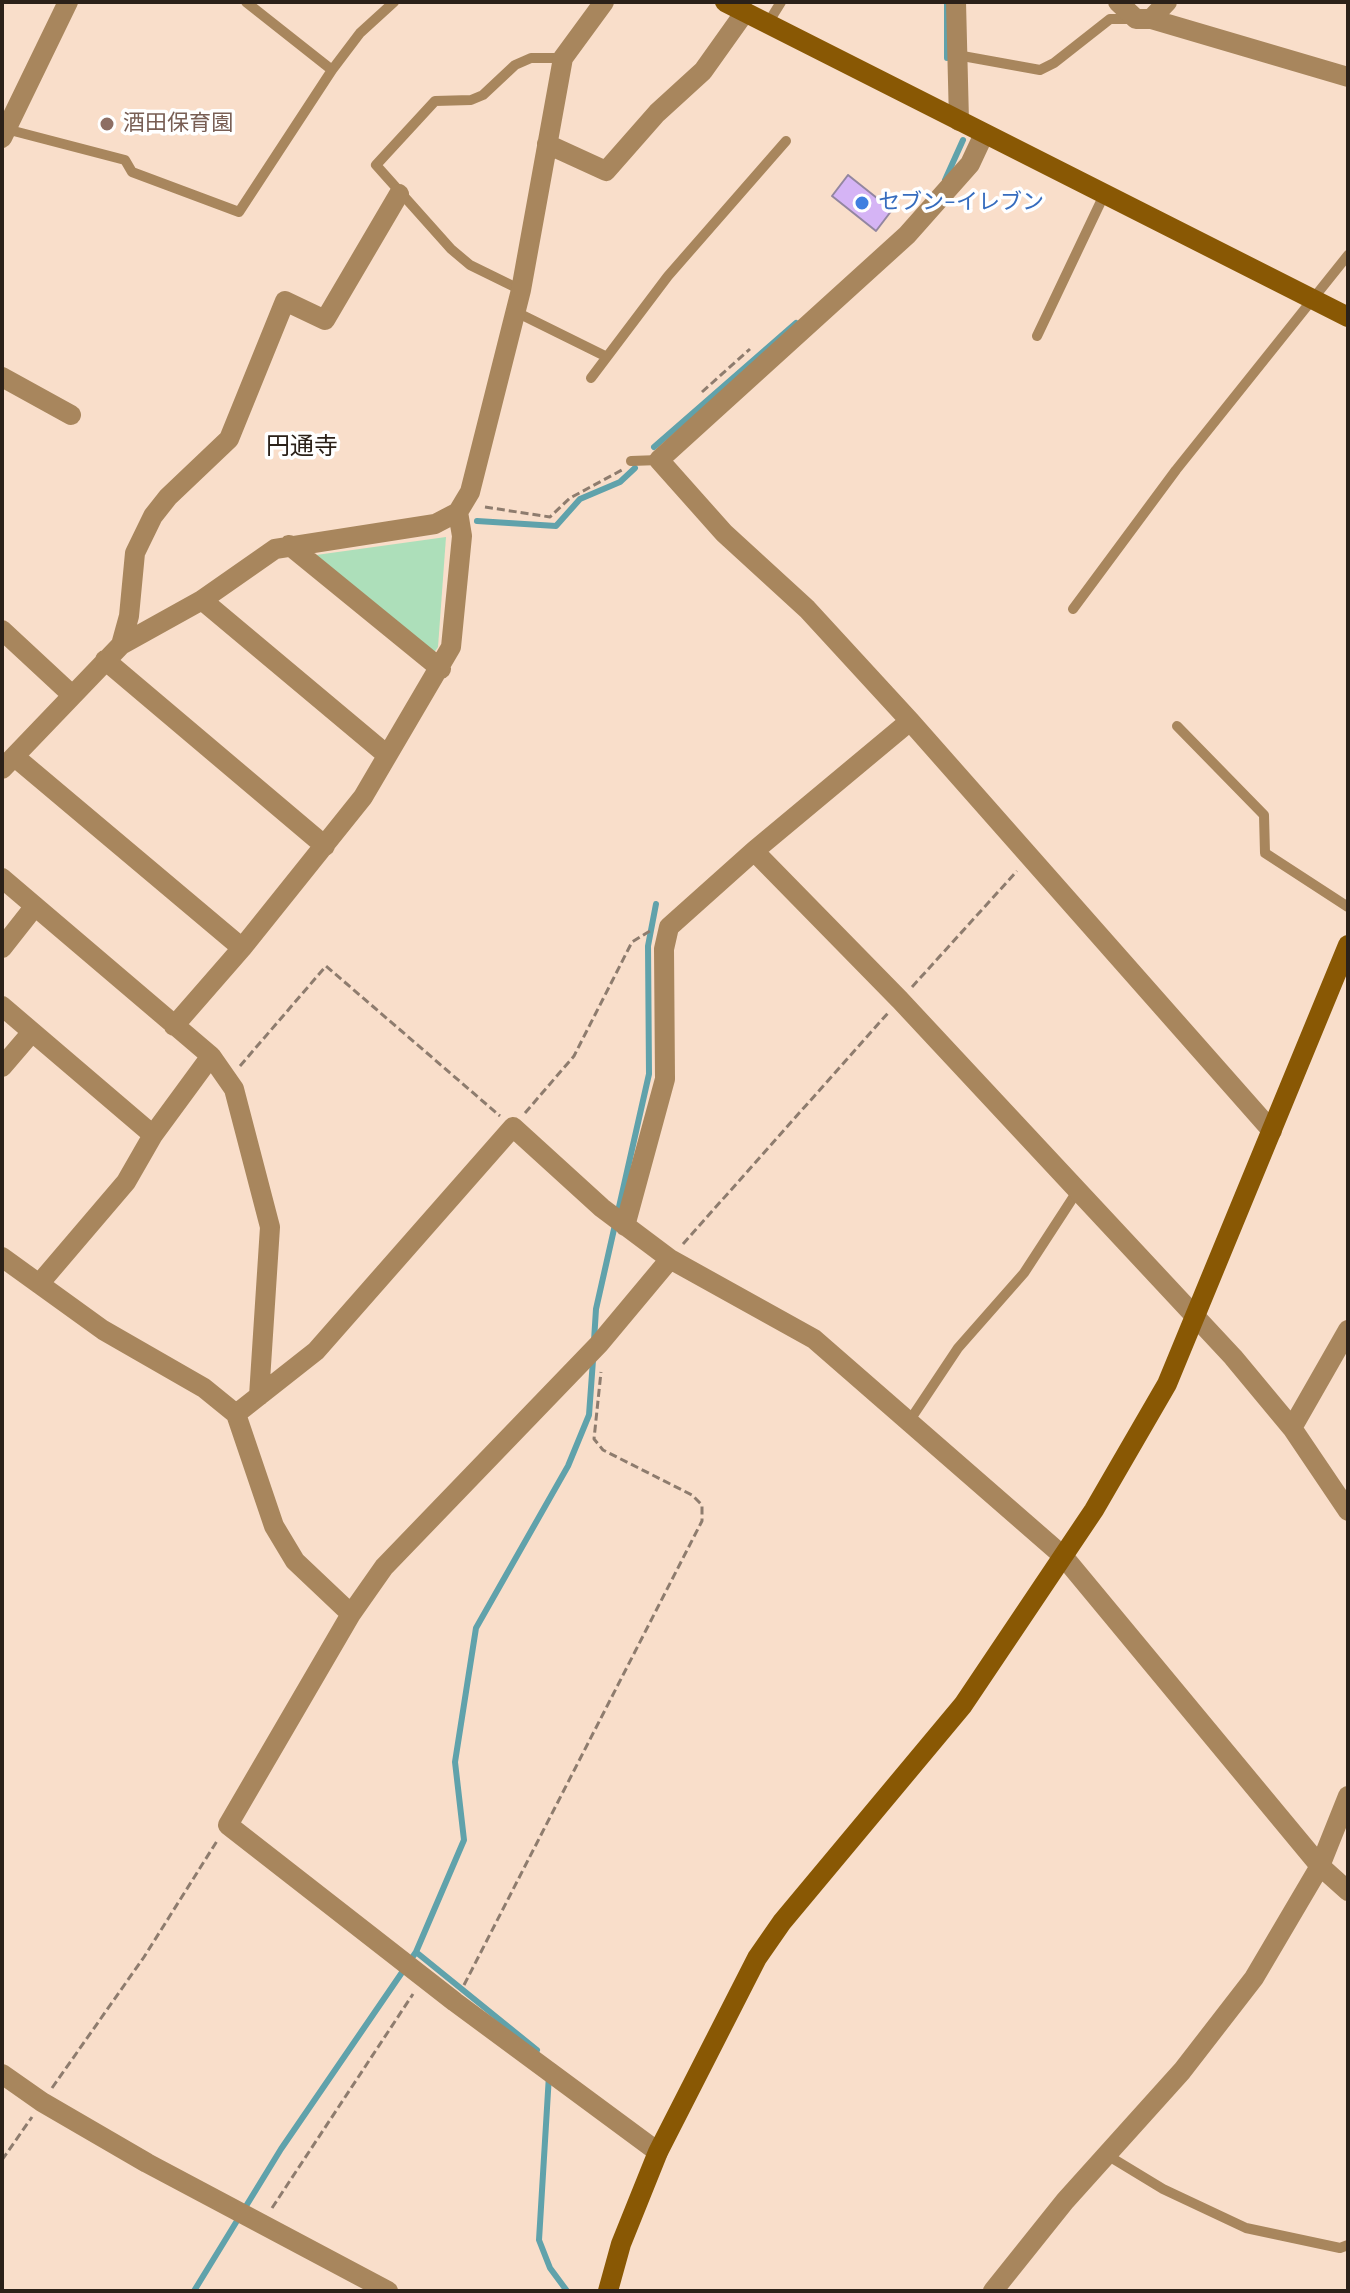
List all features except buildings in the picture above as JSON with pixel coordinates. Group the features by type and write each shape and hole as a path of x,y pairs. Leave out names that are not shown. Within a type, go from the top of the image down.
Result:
{"street":[{"path":"4,134 68,2"},
{"path":"174,1026 242,948 363,797 441,669 451,647 462,508 521,290 563,58 604,2"},
{"path":"725,2 1348,317"},
{"path":"956,2 959,121"},
{"path":"1118,2 1143,19 1348,77"},
{"path":"1143,19 1167,2"},
{"path":"547,144 606,171 657,113 703,71 745,12"},
{"path":"984,134 970,164 907,235 659,460 724,533 807,609 910,721 1272,1131"},
{"path":"121,645 129,616 135,553 153,516 168,497 229,439 285,301 325,320 399,194"},
{"path":"2,377 71,415"},
{"path":"242,948 8,763 121,645 202,600 275,549 435,524 462,508"},
{"path":"289,545 441,669"},
{"path":"202,600 387,755"},
{"path":"2,630 72,695"},
{"path":"105,660 325,846"},
{"path":"625,1226 665,1079 664,949 669,927 754,851 910,721"},
{"path":"754,851 900,1000 1196,1320 1292,1428 1348,1511"},
{"path":"2,878 211,1056 229,1079 270,1227 259,1396"},
{"path":"2,948 35,906"},
{"path":"608,2291 621,2244 658,2152 757,1958 782,1922 935,1742 1063,1556 1139,1435 1196,1320 1348,945"},
{"path":"2,1006 153,1135"},
{"path":"2,1067 32,1032"},
{"path":"39,1284 126,1182 153,1135 211,1056"},
{"path":"236,1414 316,1351 513,1127 625,1226 670,1259 814,1339 1063,1556 1320,1866 1348,1891"},
{"path":"2,1257 103,1330 204,1388 236,1414 274,1526 295,1561 351,1614"},
{"path":"658,2152 423,1978 228,1825 351,1614 412,1533 530,1418 599,1344 670,1259"},
{"path":"1292,1428 1348,1330"},
{"path":"993,2291 1182,2071 1254,1978 1320,1866 1348,1796"},
{"path":"2,2074 42,2102 388,2291"}],"lane":[{"path":"246,2 332,70"},
{"path":"4,134 125,160 132,172 239,212 332,70 360,33 394,2"},
{"path":"768,23 781,2"},
{"path":"957,55 1040,70 1054,63 1110,19 1143,19"},
{"path":"521,290 470,265 399,194 376,165 435,101 471,100 483,95 515,65 531,58 563,58"},
{"path":"591,378 668,276 786,141"},
{"path":"1037,336 1104,195"},
{"path":"1073,609 1176,470 1348,255"},
{"path":"516,312 605,356"},
{"path":"631,461 659,460"},
{"path":"1177,726 1264,815 1265,853 1348,907"},
{"path":"910,1420 958,1348 1024,1273 1078,1190"},
{"path":"1107,2155 1163,2189 1246,2228 1340,2248 1348,2245"}],"path":[{"path":"462,508 550,517 570,498 616,475 631,461"},
{"path":"670,1259 1031,857"},
{"path":"229,1079 326,966 513,1127 574,1056 632,942 646,932 669,927"},
{"path":"455,2002 702,1521 702,1505 692,1495 603,1450 594,1439 599,1413 599,1344"},
{"path":"2,2160 144,1957 228,1825"},
{"path":"261,2224 423,1978"}],"green space":[{"path":"446,537 438,647 431,657 309,556"}],"waterway":[{"path":"947,2 947,58"},
{"path":"945,180 963,140"},
{"path":"654,447 796,323"},
{"path":"477,521 556,526 580,499 620,482 635,468"},
{"path":"594,1341 596,1309 649,1074 648,946 656,904"},
{"path":"537,2050 416,1952 464,1840 455,1762 476,1628 568,1466 589,1415 593,1360"},
{"path":"194,2291 281,2149 416,1952"},
{"path":"549,2075 539,2240 550,2268 567,2291"}],"place":[{"name":"酒田保育園","path":"107,124"},
{"name":"セブン-イレブン","path":"862,203"}],"district":[{"name":"円通寺","path":"302,448"}]}
